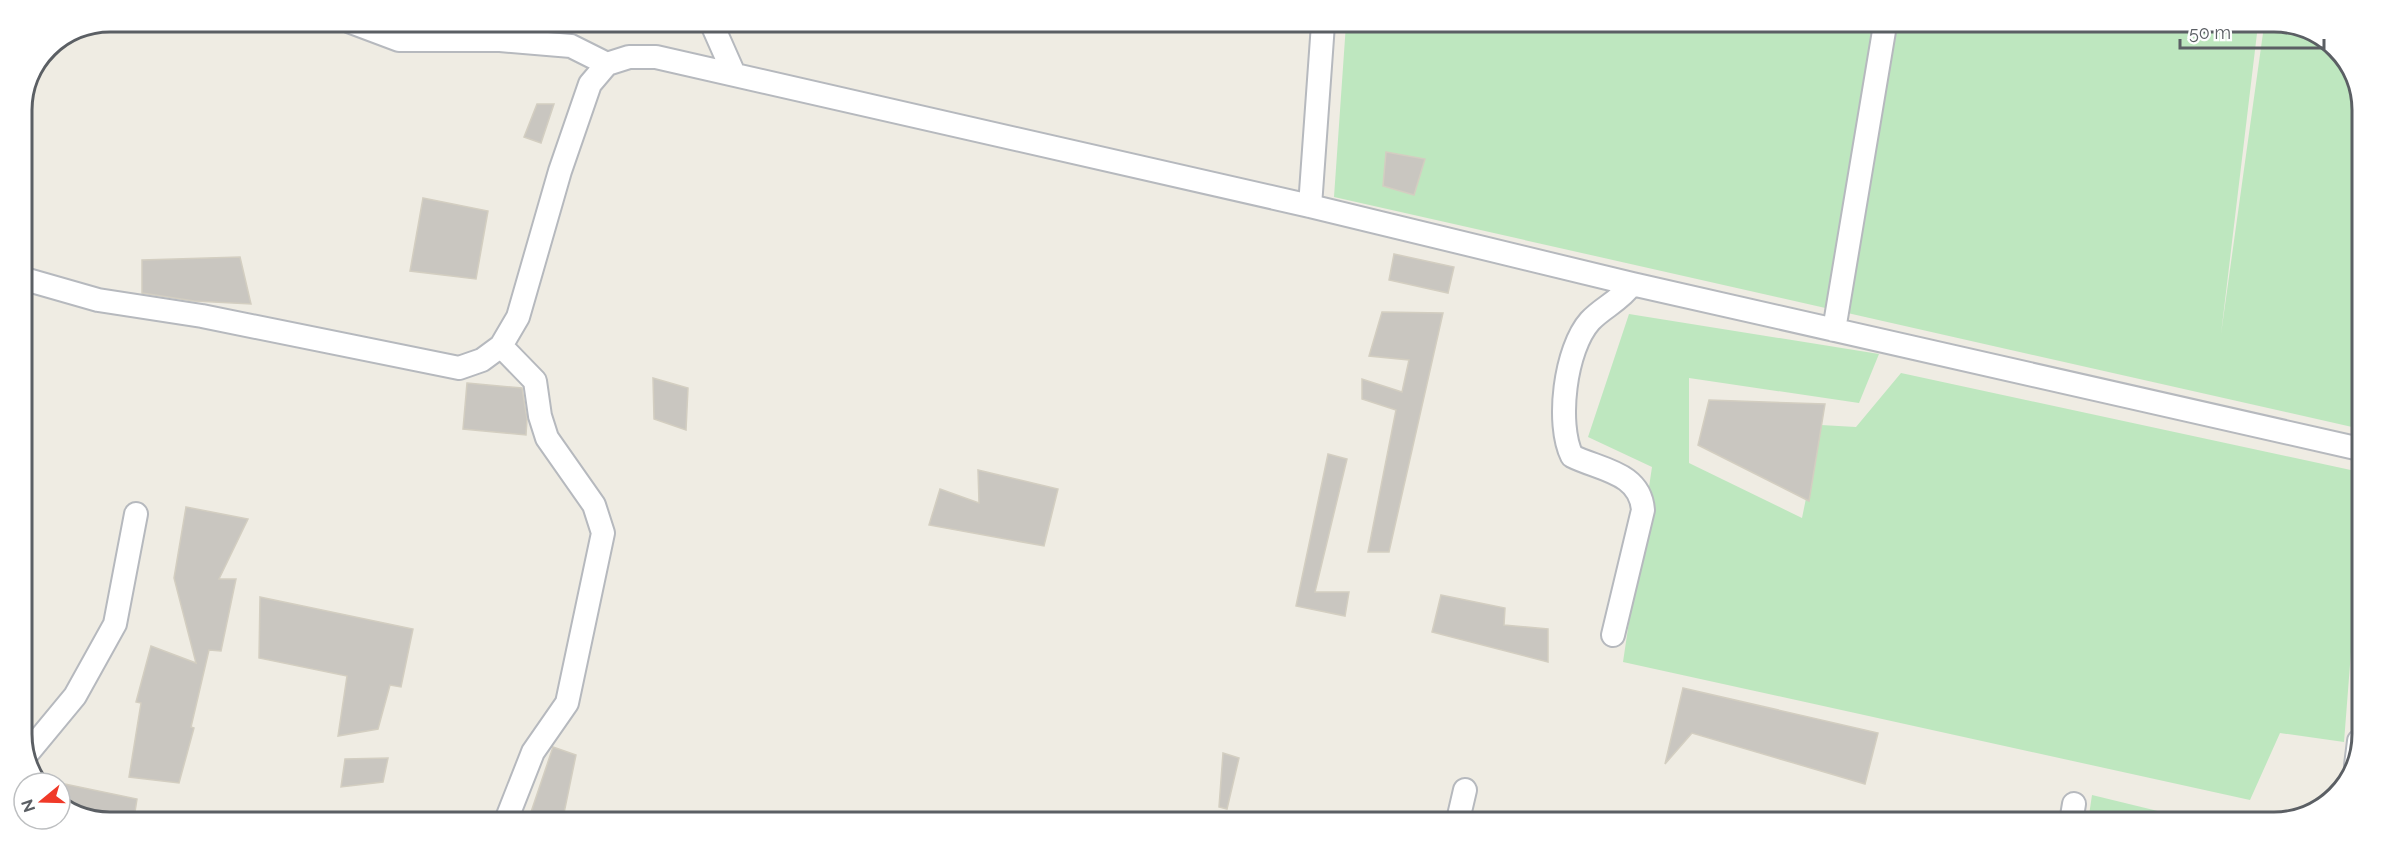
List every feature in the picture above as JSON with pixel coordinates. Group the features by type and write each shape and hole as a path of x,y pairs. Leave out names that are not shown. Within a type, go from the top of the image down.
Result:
{"street":[{"path":"379,32 399,40 500,40 571,46 607,64"},
{"path":"715,32 734,74"},
{"path":"1310,206 1322,32"},
{"path":"1834,330 1884,32"},
{"path":"32,281 98,300 235,322 459,368 482,360 501,346 518,317 560,171 590,84 607,64 629,57 656,57 1310,206 1632,284 2352,448"},
{"path":"1613,634 1643,510 1642,498 1635,486 1621,474 1572,456 1566,443 1563,420 1567,383 1577,343 1590,321 1624,296 1632,284"},
{"path":"501,346 535,381 540,417 547,438 594,504 603,533 567,703 533,752 509,812"},
{"path":"33,747 75,696 115,624 136,513"},
{"path":"1460,812 1465,790"}],"green space":[{"path":"1345,32 2257,32 2221,334 2263,32 2285,32 2309,40 2330,54 2344,75 2351,94 2352,427 1334,197"},
{"path":"1629,314 1879,354 1859,403 1689,378 1689,463 1802,518 1821,425 1856,427 1901,373 2352,470 2352,639 2344,742 2280,733 2250,800 1623,662 1652,467 1588,437"},
{"path":"2092,795 2162,812 2089,812"}],"building":[{"path":"537,104 554,104 541,143 524,137"},
{"path":"1386,152 1425,159 1414,195 1383,186"},
{"path":"423,198 488,211 476,279 410,271"},
{"path":"1394,254 1454,267 1448,293 1389,280"},
{"path":"240,257 251,304 194,301 142,293 142,260"},
{"path":"1382,312 1443,313 1389,552 1368,552 1396,410 1362,399 1362,379 1402,392 1409,360 1369,356"},
{"path":"653,378 688,388 686,430 654,419"},
{"path":"467,383 522,388 527,419 526,435 463,429"},
{"path":"1709,400 1825,404 1809,501 1698,445"},
{"path":"1328,454 1347,459 1315,592 1349,592 1345,616 1296,606"},
{"path":"978,470 1058,489 1044,546 929,525 940,489 979,503"},
{"path":"186,507 248,519 219,579 236,579 221,651 209,650 191,727 194,728 179,783 129,777 141,703 136,702 151,646 196,663 174,578"},
{"path":"1441,595 1505,608 1504,625 1548,629 1548,662 1432,632"},
{"path":"260,597 413,629 401,687 390,685 378,729 338,736 347,676 259,658"},
{"path":"1683,688 1878,733 1865,784 1692,733 1665,764"},
{"path":"553,747 576,755 564,812 531,812"},
{"path":"1223,753 1239,758 1227,809 1219,807"},
{"path":"388,758 383,782 341,787 345,759"},
{"path":"72,785 137,799 135,812 99,811 72,801"}]}
